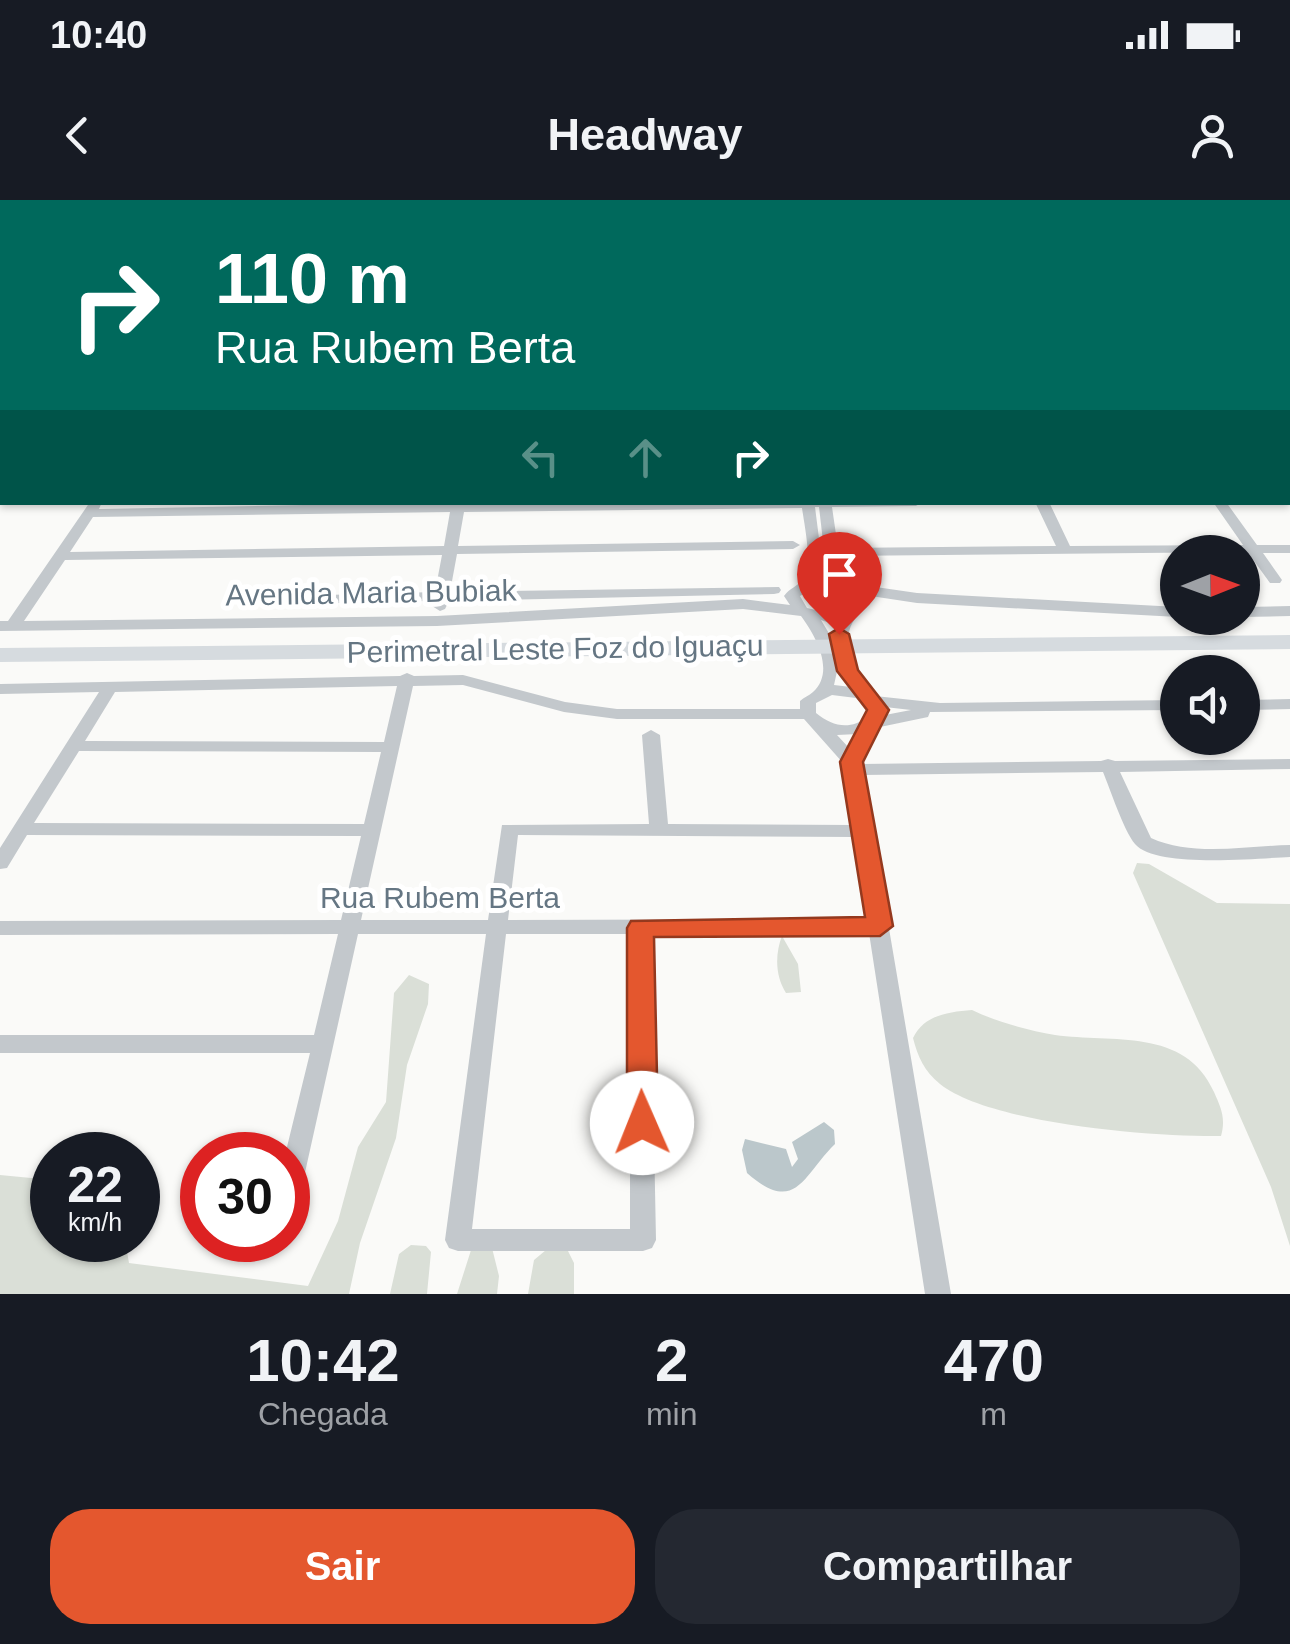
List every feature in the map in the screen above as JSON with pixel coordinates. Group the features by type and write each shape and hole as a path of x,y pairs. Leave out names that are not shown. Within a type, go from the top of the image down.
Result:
{"highway":[{"name":"Perimetral Leste Foz do Iguaçu","path":"0,655 1290,642"}],"street":[{"path":"6,626 93,508 459,505 437,621"},
{"path":"808,505 816,570 792,600 830,649 830,677 823,691 808,701 812,719 852,766 938,1294"},
{"path":"825,505 836,574 858,595 855,610 839,634 842,660 878,714 852,766"},
{"path":"1043,505 1066,552"},
{"path":"1221,505 1242,535"},
{"path":"61,556 792,545"},
{"path":"1260,550 1290,549"},
{"path":"831,552 1160,551"},
{"path":"1260,560 1275,580"},
{"path":"802,586 830,582 917,598 1160,611"},
{"name":"Avenida Maria Bubiak","path":"743,604 802,586"},
{"path":"294,599 774,590"},
{"name":"Avenida Maria Bubiak","path":"6,626 437,621 743,604 830,618 917,598"},
{"path":"1260,612 1290,611"},
{"path":"0,689 407,678 462,680 564,707 617,714 812,719 846,731 940,708"},
{"path":"302,1132 407,678"},
{"path":"0,863 110,687"},
{"path":"823,691 846,690 870,698 940,708 1160,706"},
{"path":"1260,705 1290,704"},
{"path":"651,735 659,828"},
{"path":"74,746 390,747"},
{"path":"1108,764 1143,842 1176,852 1290,850"},
{"path":"852,766 1290,764"},
{"path":"22,829 371,830"},
{"path":"640,928 643,1240 458,1240 508,829 863,831"},
{"name":"Rua Rubem Berta","path":"0,928 880,926"},
{"path":"0,1044 322,1044"}],"shaded area":[{"path":"1137,863 1149,864 1217,903 1290,904 1290,1246 1271,1187 1133,873"},
{"path":"782,936 798,964 801,992 786,993 780,979 777,957"},
{"path":"409,975 429,984 428,1004 407,1065 396,1138 360,1243 349,1294 0,1294 0,1175 30,1178 30,1262 129,1262 308,1286 338,1221 358,1147 386,1102 394,993"},
{"path":"972,1010 1034,1031 1145,1042 1185,1057 1201,1071 1214,1092 1223,1118 1221,1136 1075,1125 996,1109 964,1098 930,1074 913,1038 930,1020"},
{"path":"824,1122 834,1130 835,1144 797,1186 777,1191 747,1173 742,1150 745,1139 786,1149 792,1167 798,1159 792,1142"},
{"path":"411,1245 426,1246 431,1252 427,1294 390,1294 399,1254"},
{"path":"472,1247 492,1248 499,1276 497,1294 457,1294"},
{"path":"546,1250 568,1251 574,1263 574,1294 528,1294 534,1260"}],"route":[{"path":"642,1123 640,928 880,926 852,762 878,710 842,660 839,634"}]}
